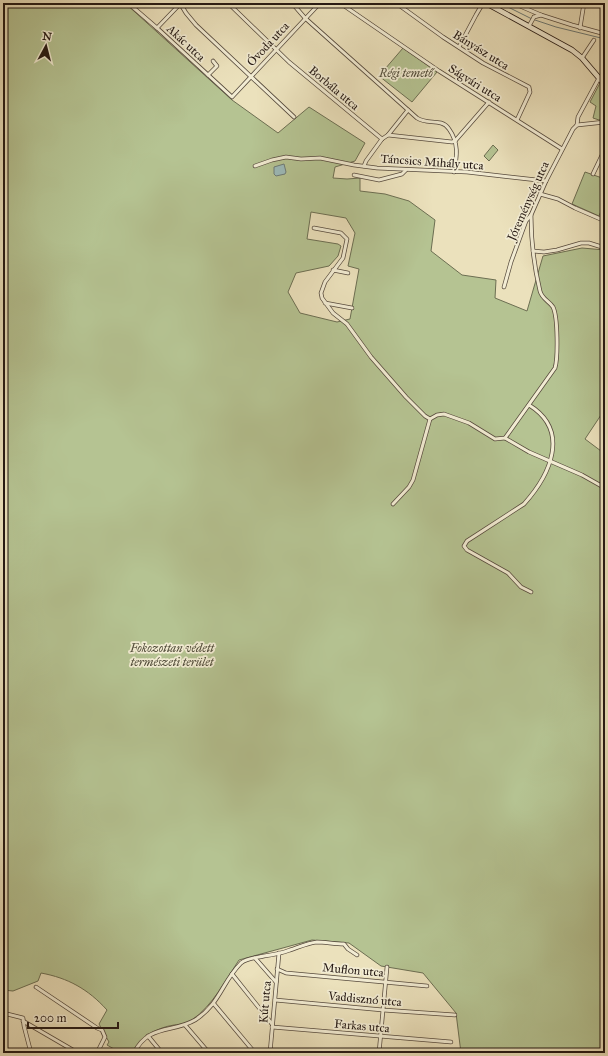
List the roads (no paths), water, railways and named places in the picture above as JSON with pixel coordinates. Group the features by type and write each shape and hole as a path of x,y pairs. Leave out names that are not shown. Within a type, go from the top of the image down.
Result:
{"main road":[{"path":"485,3 572,50 582,58 605,85"}],"street":[{"name":"Akác utca","path":"128,3 157,28 230,97"},
{"path":"157,28 180,3 196,25 294,117"},
{"name":"Borbála utca","path":"228,3 276,50 382,139"},
{"path":"292,3 305,18 419,119 444,125 455,141 456,157 454,172"},
{"name":"Óvoda utca","path":"230,97 234,96 320,3"},
{"name":"Ságvári utca","path":"340,3 439,71 562,149"},
{"name":"Bányász utca","path":"396,3 498,72 529,87 530,92 517,120"},
{"path":"459,47 476,15 485,3"},
{"path":"513,3 541,15 580,28 605,34"},
{"path":"580,28 584,3"},
{"path":"529,26 533,18 532,11"},
{"path":"533,18 541,15"},
{"path":"582,58 594,40"},
{"path":"208,75 217,66 213,61"},
{"name":"Jóreménység utca","path":"504,287 511,262 524,227 562,149 573,129 577,126 578,117 599,78"},
{"path":"388,135 452,142 455,141 489,102"},
{"name":"Táncsics Mihály utca","path":"408,110 388,135 382,139 364,166 454,172 546,181"},
{"path":"577,126 605,122"},
{"path":"593,174 605,150"},
{"path":"255,166 286,157 324,158 364,166"},
{"path":"354,175 379,180 402,174 406,170"},
{"path":"540,194 558,199 605,221"},
{"path":"505,438 552,372 557,359 556,316 552,306 543,298 540,291 533,251 531,215"},
{"path":"314,228 341,233 346,237 347,241 343,258 325,282 321,293 325,303 333,313 346,324 371,357 406,397 430,419"},
{"path":"533,251 544,252 581,243 589,243 605,248"},
{"path":"333,270 348,272"},
{"path":"325,303 352,308"},
{"path":"528,405 538,410 550,428 554,445 551,461 531,496 524,504 467,541 464,546 467,550 508,572 521,588 531,592"},
{"path":"393,504 409,487 413,480 430,419 437,415 444,414 469,423 493,438 505,438 529,452 551,461 605,488"},
{"path":"134,1053 141,1042 148,1036 167,1028 185,1024 202,1015 214,1004 232,974 242,962 281,953 318,942 344,945 357,955"},
{"name":"Kút utca","path":"270,1053 277,969 281,953"},
{"path":"255,958 276,982"},
{"path":"379,1053 387,967"},
{"name":"Muflon utca","path":"277,969 286,973 427,986"},
{"path":"232,974 272,1025"},
{"path":"36,987 102,1030 105,1037 97,1053"},
{"name":"Vaddisznó utca","path":"274,1000 454,1015"},
{"path":"214,1004 255,1053"},
{"path":"3,1013 23,1019 78,1053"},
{"path":"23,1019 31,1053"},
{"path":"185,1024 208,1053"},
{"name":"Farkas utca","path":"272,1025 451,1042"},
{"path":"148,1036 162,1053"}],"water":[{"path":"284,164 285,174 276,176 274,174 274,167"}],"waterway":[{"path":"500,3 532,19"},
{"path":"535,20 556,27 605,39"}],"park label":[{"name":"Régi temető","path":"406,73"},
{"name":"Fokozottan védett természeti terület","path":"172,655"}]}
